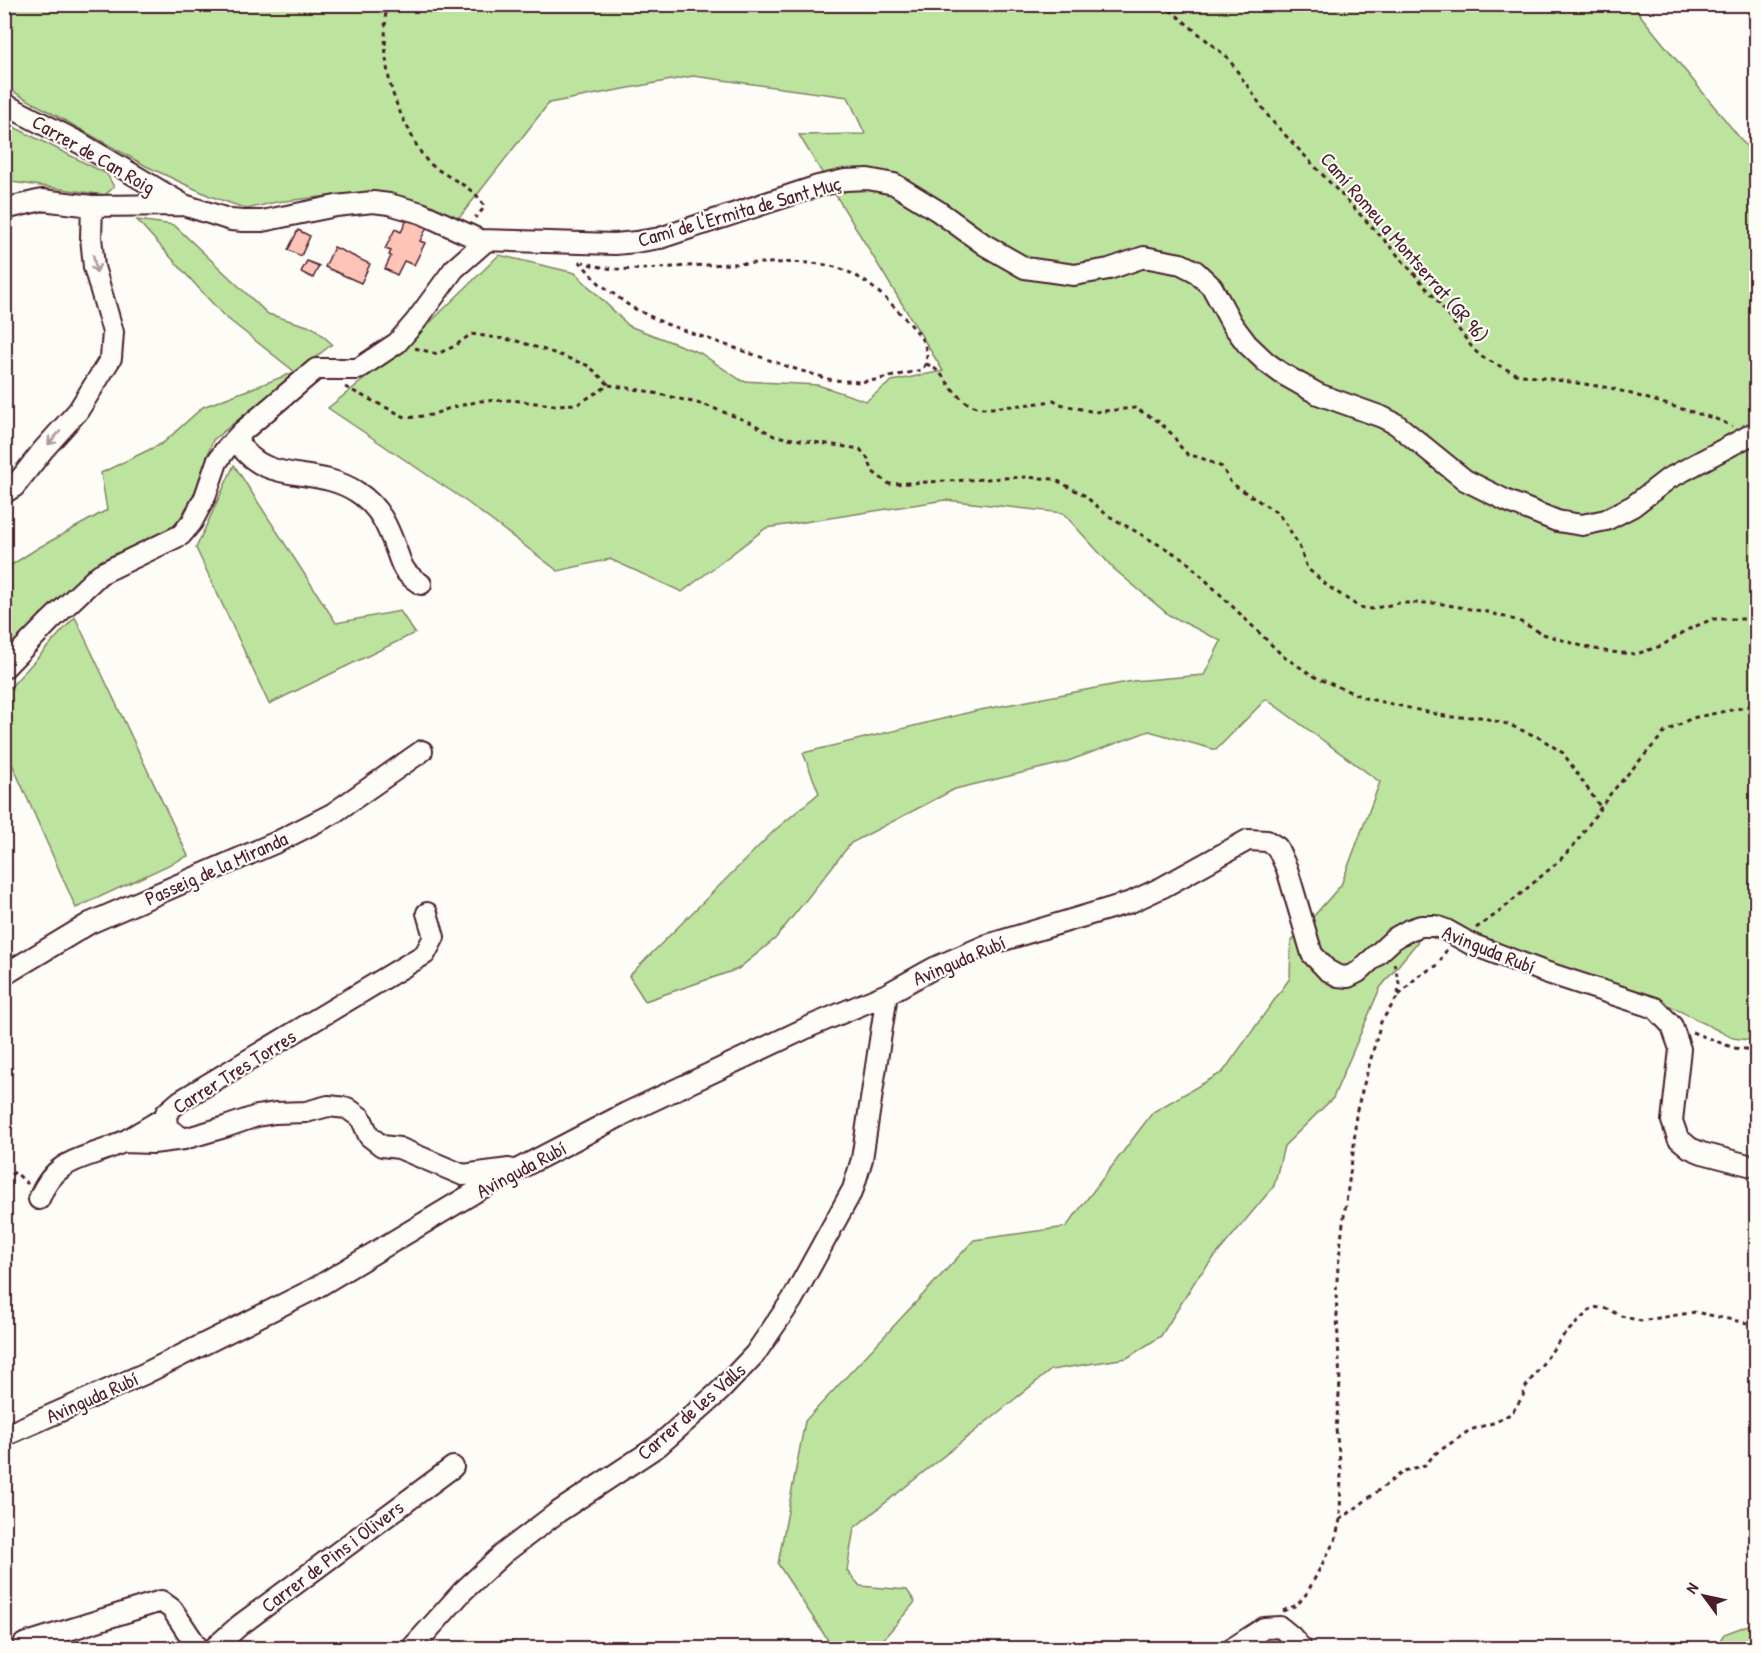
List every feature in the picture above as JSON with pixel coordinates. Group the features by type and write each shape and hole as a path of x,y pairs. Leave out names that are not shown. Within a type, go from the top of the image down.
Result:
{"street":[{"name":"Carrer de Can Roig","path":"4,104 80,142 191,207"},
{"name":"Camí de l'Ermita de Sant Muç","path":"191,207 231,220 262,221 344,205 373,202 421,213 486,241 615,244 648,240 686,230 796,192 845,180 868,179 894,184 912,194 985,245 1025,268 1074,275 1109,269 1144,258 1181,264 1196,271 1212,287 1232,324 1247,344 1266,363 1318,394 1396,424 1449,470 1482,490 1543,517 1582,525 1606,520 1633,506 1668,479 1753,433"},
{"path":"4,209 42,200 92,206 191,207"},
{"path":"4,493 14,487 78,411 111,358 113,332 94,267 91,237 92,206"},
{"path":"4,668 100,574 181,535 192,522 206,497 217,462 236,439 316,369 358,369 376,359 400,339 416,321 454,269 486,241"},
{"path":"236,439 249,458 267,469 336,480 370,501 381,514 404,569 421,584"},
{"name":"Passeig de la Miranda","path":"4,975 90,923 278,842 332,814 422,751"},
{"name":"Avinguda Rubí","path":"4,1436 144,1374 314,1288 482,1188 647,1104 813,1025 887,994 934,968 987,945 1131,902 1248,840 1267,841 1277,847 1287,868 1312,954 1327,970 1338,976 1348,977 1358,972 1395,938 1421,926 1435,926 1461,939 1545,972 1648,1005 1661,1013 1671,1024"},
{"name":"Carrer Tres Torres","path":"427,914 434,937 425,954 180,1101 166,1113 167,1128 184,1139 257,1116 306,1112 328,1106 347,1108 361,1118 369,1136 382,1146 399,1148 463,1175 523,1167"},
{"name":"Carrer de les Valls","path":"412,1648 463,1591 504,1553 558,1512 658,1446 720,1391 755,1354 792,1300 853,1189 862,1159 887,994"},
{"path":"1671,1024 1676,1032 1680,1048 1672,1121 1678,1138 1690,1148 1702,1153 1756,1167"},
{"path":"39,1199 46,1184 72,1160 122,1142 166,1117"},
{"path":"122,1142 153,1143 184,1139"},
{"name":"Carrer de Pins i Olivers","path":"214,1648 240,1625 453,1467"},
{"path":"24,1644 161,1601 172,1609 198,1648"},
{"path":"1233,1648 1264,1628 1280,1627 1296,1642"}],"path":[{"path":"386,4 387,76 399,113 428,162 483,201 482,212 461,232"},
{"name":"Camí Romeu a Montserrat (GR 96)","path":"1163,4 1228,58 1271,120 1387,243 1482,357 1516,374 1611,388 1716,419 1753,433"},
{"path":"558,243 599,283 631,307 666,324 813,375 845,381 875,381 922,370 926,364 926,346 915,330 883,298 851,273 842,269 826,265 786,263 708,264 618,270 599,268 579,261"},
{"path":"400,339 413,347 437,354 455,346 471,334 517,341 588,366 609,385 705,405 752,423 774,436 860,449 868,459 873,472 889,484 1025,477 1054,479 1084,495 1107,514 1184,559 1284,657 1317,678 1375,701 1449,717 1480,717 1540,738 1563,753 1601,808"},
{"path":"926,364 933,367 956,393 978,408 1038,405 1054,400 1060,404 1094,412 1135,408 1174,436 1188,455 1222,467 1231,483 1276,512 1285,522 1299,546 1306,568 1359,607 1371,609 1399,603 1437,603 1487,612 1519,621 1543,634 1585,647 1636,654 1661,646 1689,629 1713,619 1756,619"},
{"path":"340,385 407,418 431,415 480,400 511,400 553,405 578,404 609,385"},
{"path":"1264,1628 1286,1608 1297,1605 1307,1593 1335,1540 1340,1520 1341,1469 1336,1429 1340,1348 1336,1293 1356,1113 1381,1022 1398,996 1418,976 1438,965 1445,951 1498,913 1541,878 1575,844 1623,779 1665,732 1692,718 1756,705"},
{"path":"1387,945 1391,951 1399,983 1398,996"},
{"path":"1671,1024 1734,1048 1756,1050"},
{"path":"4,1180 15,1172"},
{"path":"1340,1520 1404,1471 1425,1465 1435,1454 1470,1430 1496,1422 1512,1413 1526,1388 1562,1337 1593,1307 1607,1309 1620,1316 1641,1321 1695,1312 1756,1325"}],"green space":[{"path":"5,5 1632,5 1756,158 1756,427 1743,425 1751,443 1756,444 1756,1041 1733,1038 1670,1006 1423,935 1380,988 1333,1098 1284,1146 1274,1186 1197,1278 1161,1336 1127,1358 1051,1370 854,1528 847,1571 860,1586 907,1590 915,1602 880,1643 884,1648 833,1648 778,1564 805,1421 974,1240 1066,1227 1153,1112 1223,1072 1290,978 1291,942 1341,885 1380,782 1266,699 1216,750 1149,731 1063,763 955,789 851,843 775,939 738,969 645,1001 629,976 775,830 819,793 803,753 975,711 1133,681 1204,675 1221,641 1169,615 1114,569 1063,513 945,500 766,528 682,592 610,559 558,571 463,499 328,408 406,346 499,255 575,273 629,326 700,353 742,381 818,385 866,401 892,381 943,371 799,135 865,134 848,97 693,76 549,103 459,218 389,193 338,195 276,202 247,209 210,196 146,166 5,87"},
{"path":"4,122 107,174 114,187 105,195 5,181"},
{"path":"137,220 174,225 268,314 314,328 332,344 213,440 194,494 176,525 102,560 5,654 5,569 107,510 101,473 163,443 203,407 295,372 223,315"},
{"path":"234,465 336,623 400,611 415,633 269,704 196,548"},
{"path":"75,617 188,856 76,908 5,748 5,693"},
{"path":"1756,1622 1756,1647 1716,1646 1724,1634"}],"building":[{"path":"409,216 428,225 420,241 425,243 414,265 404,261 397,275 385,269 391,251 385,249 395,229 401,232"},
{"path":"298,230 310,236 301,256 288,250"},
{"path":"334,247 370,264 361,283 325,267"},
{"path":"307,261 319,266 313,278 301,272"}]}
